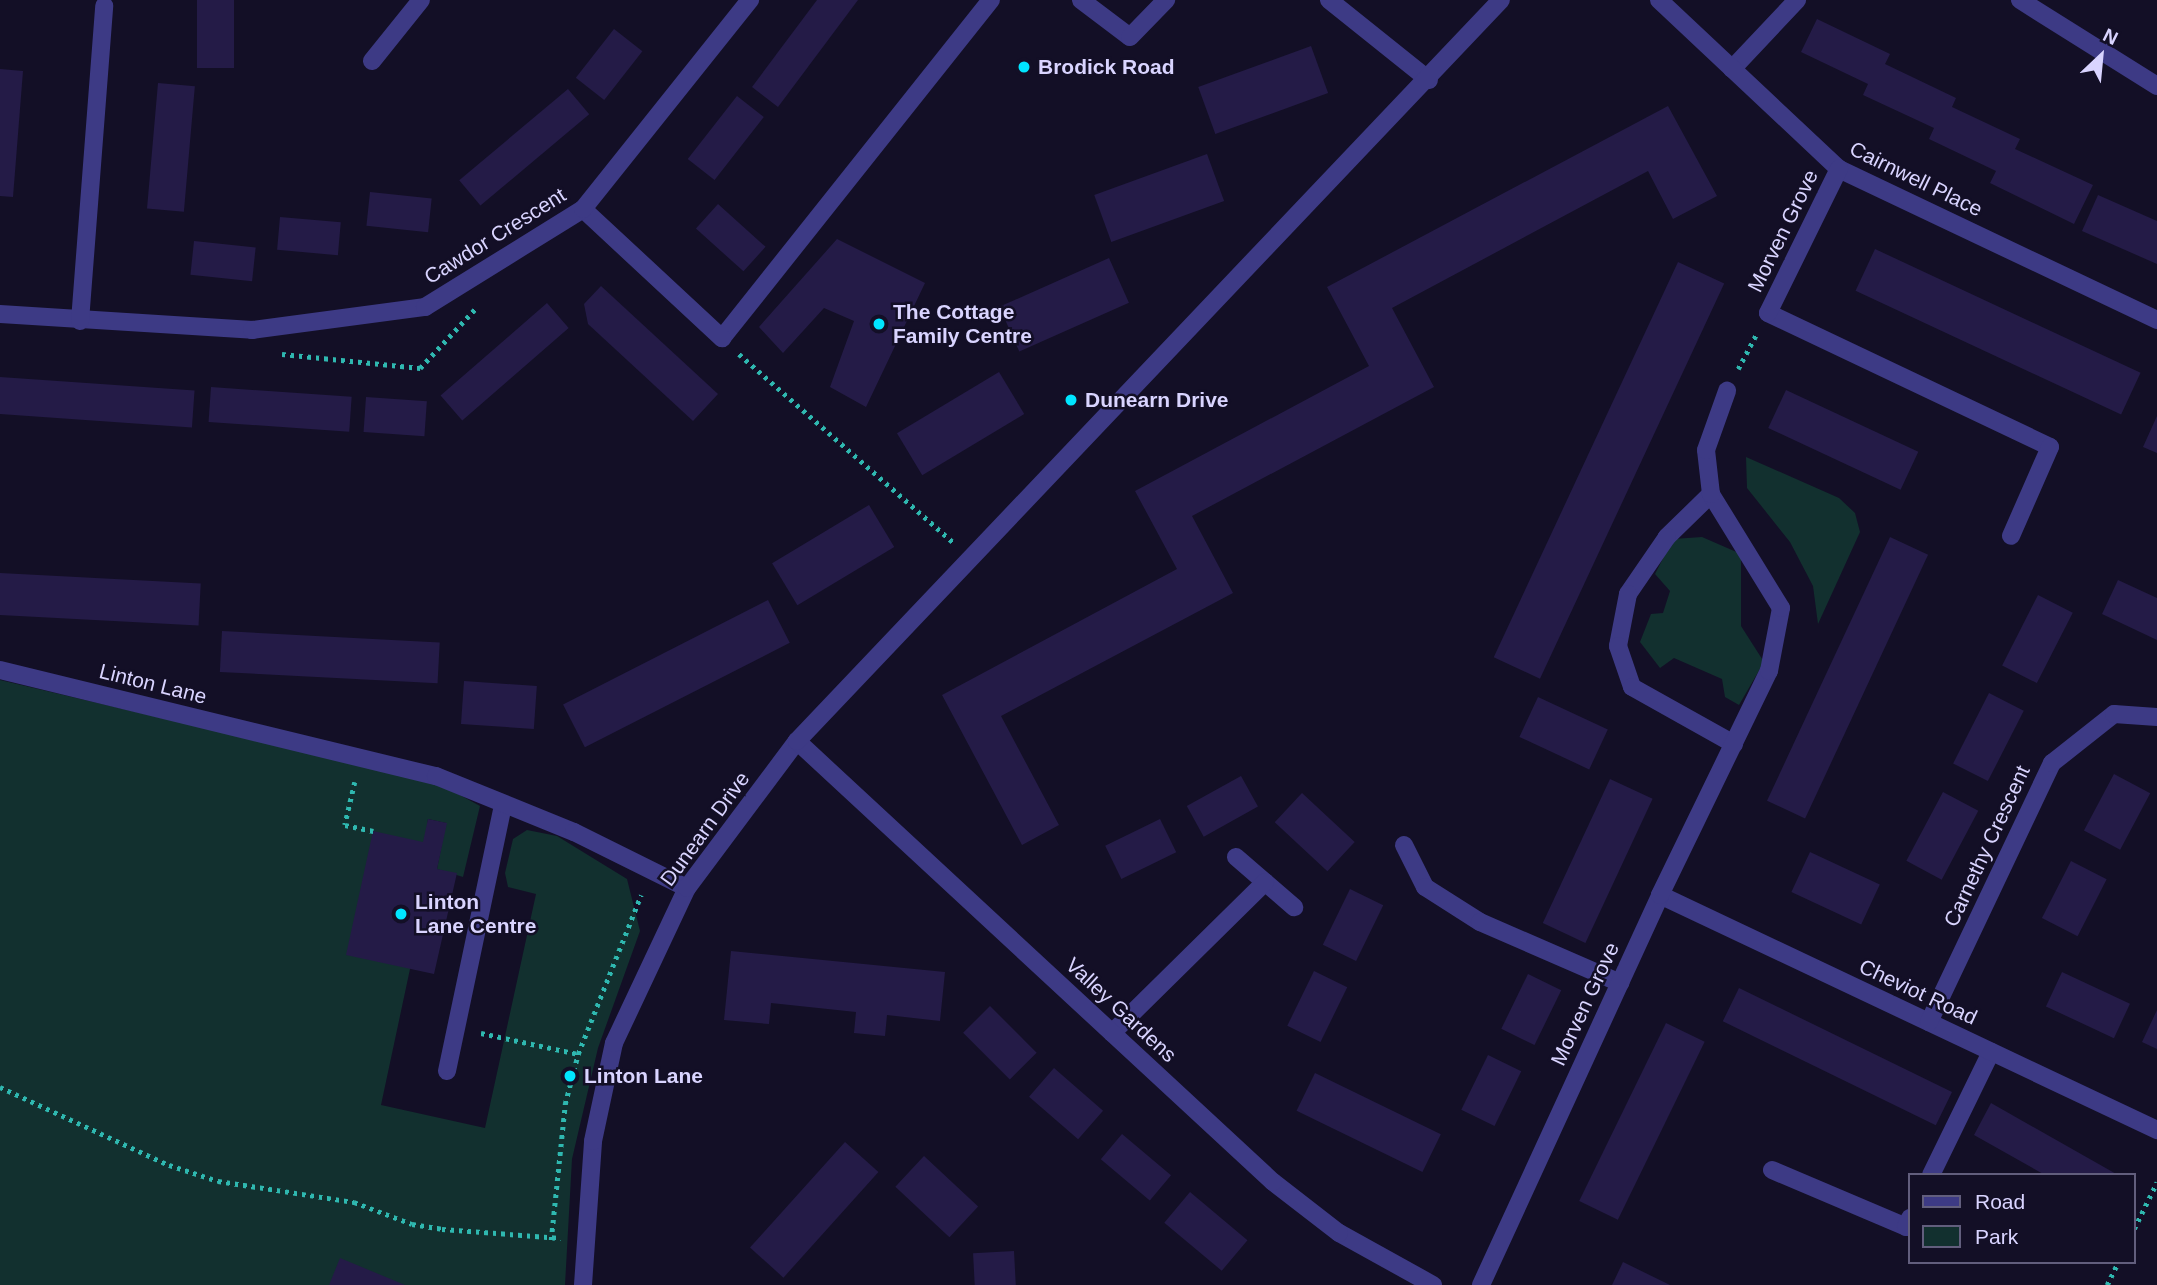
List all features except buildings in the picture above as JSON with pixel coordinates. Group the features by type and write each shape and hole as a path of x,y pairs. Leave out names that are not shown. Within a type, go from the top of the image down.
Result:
{"street":[{"path":"372,61 421,0"},
{"name":"Cawdor Crescent","path":"0,314 252,330 425,307 583,209 749,0"},
{"path":"583,209 722,338 991,0"},
{"path":"1081,0 1130,37 1166,0"},
{"path":"1329,0 1429,80"},
{"name":"Cairnwell Place","path":"1658,0 1839,169 2157,320"},
{"path":"1732,69 1797,0"},
{"path":"2020,0 2157,86"},
{"name":"Dunearn Drive","path":"583,1285 584,1234 593,1141 611,1061 645,971 687,888 797,741 970,557 1429,80 1497,1"},
{"path":"79,321 104,6"},
{"name":"Morven Grove","path":"1768,313 1839,169"},
{"path":"1768,313 2050,447 2011,536"},
{"name":"Morven Grove","path":"1481,1285 1660,895 1769,671 1781,608 1711,494 1706,450 1727,391"},
{"path":"1711,494 1667,537 1628,594 1618,646 1632,687 1734,744"},
{"name":"Linton Lane","path":"0,670 436,776 503,806 574,832 687,888"},
{"name":"Carnethy Crescent","path":"1929,1022 2052,763 2114,713 2157,717"},
{"name":"Valley Gardens","path":"797,741 1273,1182 1339,1233 1433,1285"},
{"path":"447,1071 503,806"},
{"path":"1404,845 1425,887 1480,922 1620,983"},
{"path":"1236,857 1294,907"},
{"path":"1112,1033 1265,882"},
{"name":"Cheviot Road","path":"1660,895 2157,1130"},
{"path":"1932,1173 1991,1052"},
{"path":"1772,1170 1906,1227 1909,1220"}],"path":[{"path":"1727,391 1768,313"},
{"path":"722,338 970,557"},
{"path":"361,758 345,825 373,831"},
{"path":"456,1027 611,1061"},
{"path":"0,1087 169,1165 218,1181 354,1202 412,1224 442,1229 551,1240 584,1234"},
{"path":"2136,1225 2157,1182"},
{"path":"2107,1285 2117,1264"}],"green space":[{"path":"1746,457 1839,498 1855,513 1860,532 1818,624 1813,586 1790,542 1747,488"},
{"path":"1702,537 1741,554 1741,626 1764,662 1739,705 1725,697 1722,679 1674,658 1660,668 1640,642 1651,614 1663,613 1670,591 1655,574 1673,539"},
{"path":"0,680 438,783 480,806 463,877 437,869 446,823 428,819 410,969 381,1105 485,1128 536,894 508,887 505,873 513,839 527,830 557,836 627,879 640,931 598,1048 572,1159 565,1285 0,1285"}],"place":[{"name":"Brodick Road","path":"1024,67"},
{"name":"The Cottage Family Centre","path":"879,324"},
{"name":"Dunearn Drive","path":"1071,400"},
{"name":"Linton Lane Centre","path":"401,914"},
{"name":"Linton Lane","path":"570,1076"}]}
